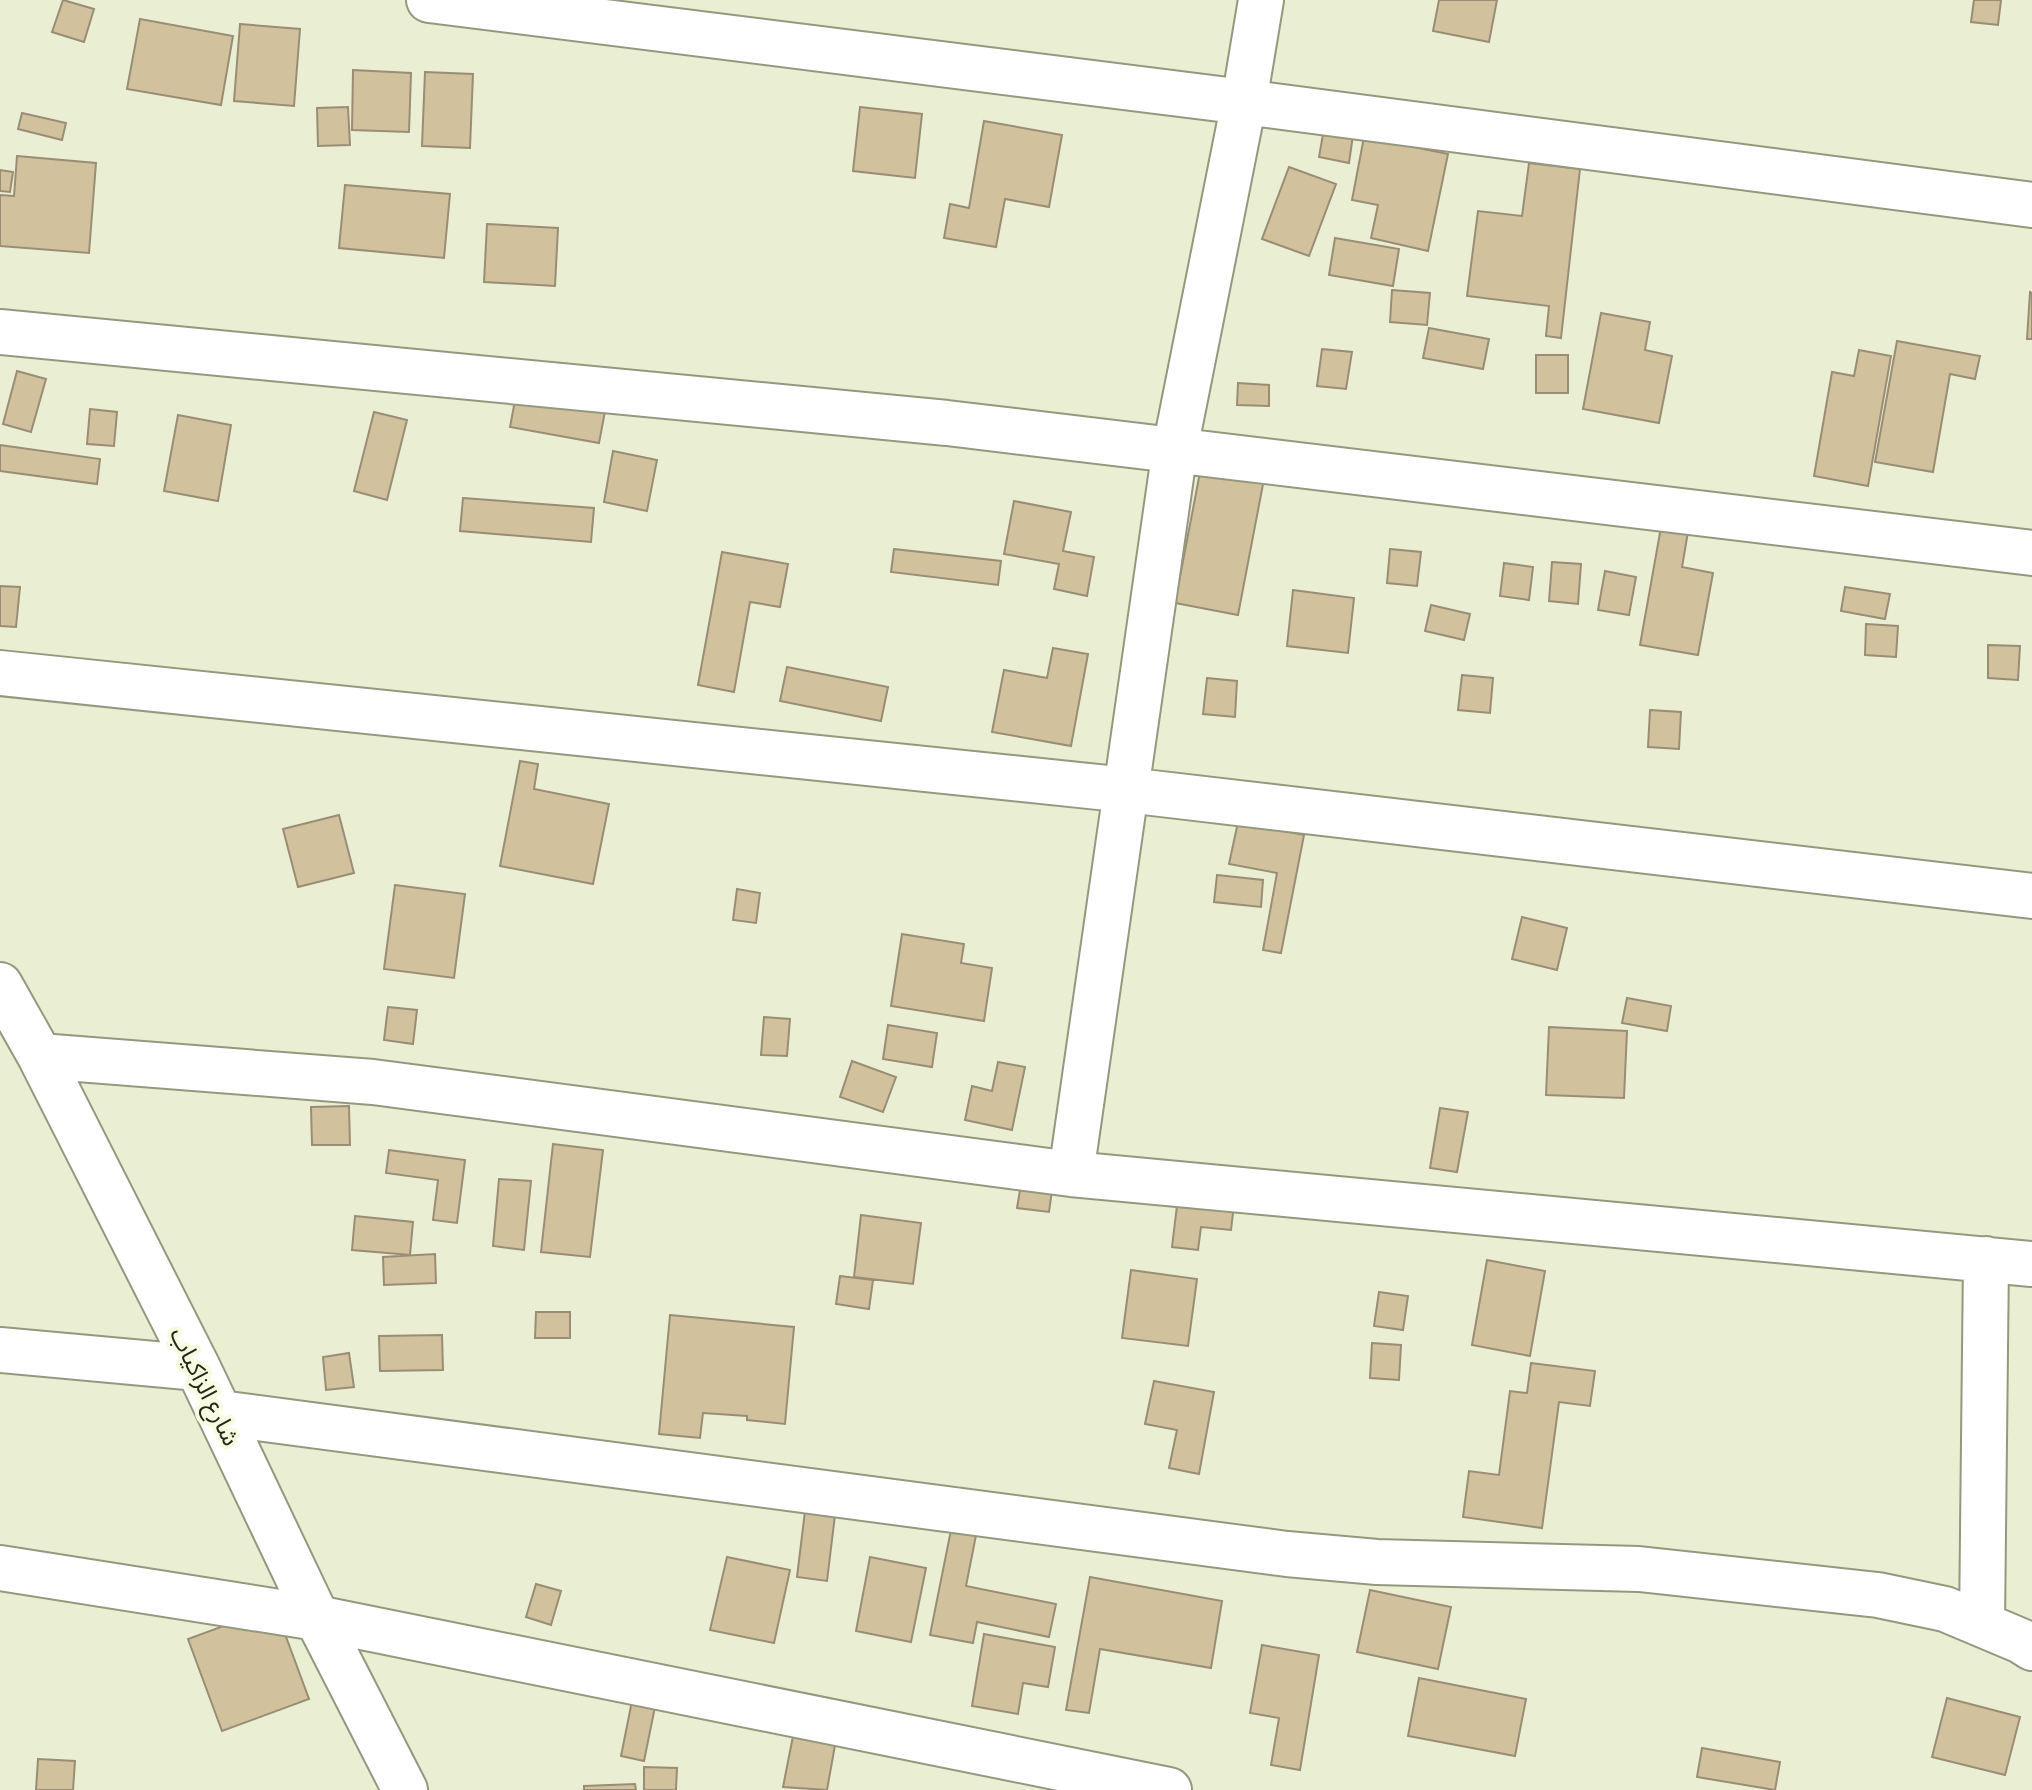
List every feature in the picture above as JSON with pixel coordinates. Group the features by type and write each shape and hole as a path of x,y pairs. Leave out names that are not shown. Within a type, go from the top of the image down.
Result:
{"street":[{"path":"429,0 2032,205"},
{"path":"1071,1174 1175,449 1244,102 1261,0"},
{"path":"0,332 947,423 2032,553"},
{"path":"0,673 1127,790 2032,896"},
{"name":"شارع الزاكياب","path":"1,989 40,1056 198,1368 317,1618 405,1790"},
{"path":"40,1056 373,1082 1071,1174 2032,1264"},
{"path":"1982,1624 1986,1259"},
{"path":"0,1350 198,1368"},
{"path":"220,1413 1287,1554 1377,1562 1639,1569 1878,1595 1945,1609 2032,1648"},
{"path":"0,1568 317,1618 1028,1776 1169,1790"}],"building":[{"path":"63,0 94,9 84,42 52,32"},
{"path":"1439,0 1497,0 1489,42 1433,31"},
{"path":"1974,0 2001,0 1998,25 1971,22"},
{"path":"140,19 233,36 221,105 127,89"},
{"path":"240,24 300,29 294,106 234,101"},
{"path":"353,70 411,73 409,132 352,130"},
{"path":"425,72 473,74 470,148 422,146"},
{"path":"348,107 350,145 318,146 317,108"},
{"path":"860,107 922,114 915,178 853,171"},
{"path":"22,113 66,123 62,140 18,129"},
{"path":"984,121 1062,135 1049,207 1005,199 996,247 944,238 950,204 969,208"},
{"path":"1325,123 1354,128 1349,163 1319,157"},
{"path":"1364,137 1448,154 1428,251 1371,238 1378,205 1352,200"},
{"path":"17,156 96,163 89,253 0,246 0,195 14,196"},
{"path":"1529,163 1580,169 1561,338 1546,336 1549,306 1467,296 1478,211 1522,216"},
{"path":"1289,167 1336,184 1309,256 1262,239"},
{"path":"0,170 13,172 10,192 0,191"},
{"path":"345,185 450,194 444,258 339,248"},
{"path":"487,224 558,228 555,286 484,282"},
{"path":"1335,238 1399,249 1393,286 1329,275"},
{"path":"1392,290 1430,293 1427,325 1390,322"},
{"path":"2030,292 2032,339 2027,339"},
{"path":"1601,313 1650,322 1645,350 1672,356 1659,423 1583,409"},
{"path":"1429,328 1489,339 1483,369 1423,358"},
{"path":"1897,341 1980,356 1975,379 1950,374 1933,472 1875,462"},
{"path":"1322,349 1352,352 1346,389 1317,386"},
{"path":"1859,350 1891,356 1868,486 1814,476 1832,372 1854,376"},
{"path":"1536,355 1568,355 1568,393 1536,393"},
{"path":"17,371 46,379 31,432 3,424"},
{"path":"1238,383 1269,385 1269,406 1237,405"},
{"path":"517,390 606,406 599,443 510,427"},
{"path":"90,409 117,412 114,446 87,444"},
{"path":"374,412 407,420 387,500 354,491"},
{"path":"178,415 231,425 218,501 164,491"},
{"path":"0,445 100,459 97,484 0,471"},
{"path":"613,451 657,460 647,511 604,502"},
{"path":"1201,467 1264,479 1238,615 1175,603"},
{"path":"463,498 594,508 591,542 460,531"},
{"path":"1014,501 1071,512 1063,551 1094,557 1087,596 1054,589 1059,564 1004,554"},
{"path":"1663,516 1690,520 1682,567 1713,573 1698,655 1640,645"},
{"path":"894,549 1001,561 998,585 891,572"},
{"path":"1390,549 1421,552 1417,586 1387,583"},
{"path":"722,552 788,564 780,607 750,602 734,692 698,685"},
{"path":"1552,562 1581,564 1578,604 1549,601"},
{"path":"1504,563 1533,567 1529,600 1500,596"},
{"path":"1605,571 1636,577 1629,615 1598,610"},
{"path":"0,586 20,587 16,627 0,626"},
{"path":"1845,587 1890,594 1885,619 1841,611"},
{"path":"1293,590 1354,598 1348,653 1287,646"},
{"path":"1431,605 1470,614 1464,640 1425,631"},
{"path":"1866,624 1898,626 1896,657 1865,655"},
{"path":"1988,645 2020,646 2018,680 1988,678"},
{"path":"1053,648 1088,654 1071,746 992,732 1004,670 1047,678"},
{"path":"787,667 888,687 881,721 780,701"},
{"path":"1462,675 1493,678 1490,713 1458,710"},
{"path":"1207,678 1237,681 1235,717 1203,714"},
{"path":"1650,710 1681,712 1679,749 1648,747"},
{"path":"520,761 538,764 534,789 609,804 593,884 500,866"},
{"path":"339,815 354,873 298,887 283,829"},
{"path":"1238,822 1304,835 1281,953 1263,950 1277,873 1229,864"},
{"path":"1217,875 1263,880 1261,907 1214,902"},
{"path":"395,885 465,894 454,978 384,969"},
{"path":"737,889 760,893 756,923 733,920"},
{"path":"1522,917 1567,928 1557,970 1512,959"},
{"path":"902,934 964,944 961,963 992,968 984,1021 891,1006"},
{"path":"1627,998 1671,1006 1667,1031 1622,1023"},
{"path":"388,1007 417,1010 413,1044 384,1040"},
{"path":"764,1017 790,1019 787,1056 761,1055"},
{"path":"888,1025 937,1033 932,1067 883,1059"},
{"path":"1549,1027 1627,1031 1624,1098 1546,1095"},
{"path":"852,1061 896,1077 883,1112 840,1097"},
{"path":"998,1062 1025,1067 1012,1130 965,1120 972,1086 992,1091"},
{"path":"349,1106 350,1145 312,1145 311,1107"},
{"path":"1440,1108 1468,1112 1457,1172 1430,1168"},
{"path":"553,1144 603,1150 590,1257 541,1252"},
{"path":"389,1150 465,1160 457,1223 433,1220 438,1180 386,1173"},
{"path":"1023,1172 1054,1176 1049,1212 1017,1208"},
{"path":"499,1179 531,1181 524,1250 493,1246"},
{"path":"1179,1189 1235,1196 1231,1230 1201,1227 1198,1250 1172,1247"},
{"path":"861,1215 921,1223 913,1284 854,1277"},
{"path":"355,1216 413,1222 410,1255 352,1250"},
{"path":"435,1254 436,1283 384,1285 383,1257"},
{"path":"1487,1260 1545,1271 1530,1356 1472,1345"},
{"path":"1131,1270 1197,1279 1188,1346 1122,1338"},
{"path":"840,1276 873,1280 869,1309 836,1304"},
{"path":"1379,1292 1408,1296 1403,1330 1374,1326"},
{"path":"536,1312 570,1312 570,1338 535,1338"},
{"path":"670,1315 794,1327 785,1424 747,1420 747,1416 703,1413 700,1438 659,1434"},
{"path":"442,1335 443,1370 380,1371 379,1336"},
{"path":"1372,1343 1401,1345 1399,1380 1370,1378"},
{"path":"349,1353 354,1387 326,1390 323,1357"},
{"path":"1531,1363 1595,1371 1590,1406 1559,1402 1542,1528 1463,1517 1469,1471 1499,1475 1510,1391 1527,1393"},
{"path":"1154,1381 1214,1392 1199,1474 1169,1468 1177,1430 1145,1424"},
{"path":"806,1503 836,1507 827,1581 797,1577"},
{"path":"953,1520 978,1525 966,1586 1056,1604 1049,1637 977,1622 973,1643 930,1635"},
{"path":"727,1557 790,1570 774,1643 710,1630"},
{"path":"870,1557 926,1568 911,1642 856,1631"},
{"path":"1090,1577 1222,1601 1211,1668 1100,1649 1089,1713 1066,1710"},
{"path":"536,1584 561,1591 551,1625 526,1617"},
{"path":"1370,1590 1451,1607 1438,1669 1357,1652"},
{"path":"275,1607 309,1699 222,1731 188,1639"},
{"path":"984,1634 1055,1647 1048,1687 1023,1683 1018,1714 972,1706"},
{"path":"1262,1645 1319,1655 1300,1770 1271,1765 1279,1718 1250,1713"},
{"path":"1419,1678 1526,1699 1515,1756 1408,1736"},
{"path":"635,1686 658,1692 644,1761 621,1756"},
{"path":"1947,1698 2020,1717 2005,1775 1932,1757"},
{"path":"795,1726 837,1734 827,1790 783,1787"},
{"path":"1702,1748 1780,1762 1775,1790 1697,1777"},
{"path":"38,1759 75,1761 73,1790 36,1790"},
{"path":"644,1767 677,1768 676,1790 644,1790"},
{"path":"635,1784 636,1790 584,1790 584,1786"}]}
